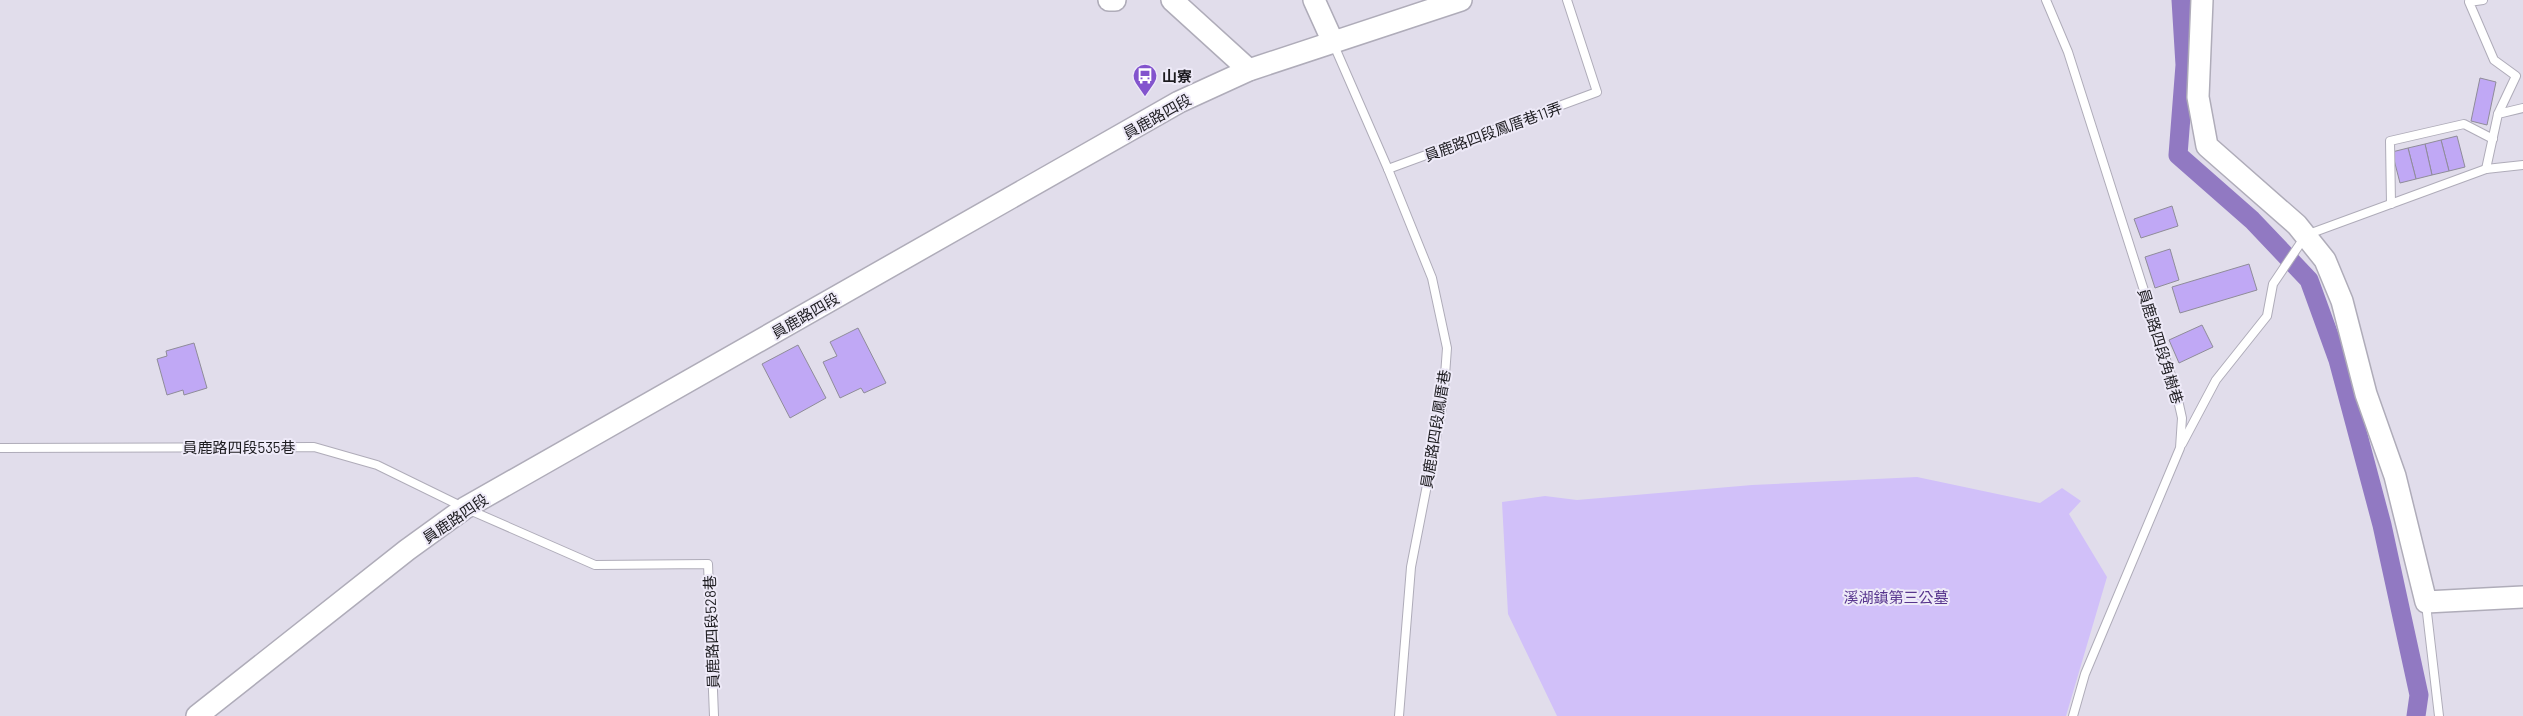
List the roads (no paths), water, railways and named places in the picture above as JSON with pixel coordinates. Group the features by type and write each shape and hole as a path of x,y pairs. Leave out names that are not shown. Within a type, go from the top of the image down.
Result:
{"main road":[{"path":"1109,0 1115,0"},
{"path":"1172,0 1249,70"},
{"path":"1314,0 1333,42"},
{"name":"員鹿路四段","path":"196,716 407,550 465,508 1180,102 1249,70 1461,0"},
{"path":"2202,0 2198,97 2206,146 2297,225 2325,260 2342,301 2366,394 2395,476 2426,602 2523,597"}],"lane":[{"name":"員鹿路四段鳳厝巷11弄","path":"1388,169 1597,92 1567,0"},
{"name":"員鹿路四段角樹巷","path":"2046,0 2068,52 2176,391 2182,418 2180,448 2085,674 2073,716"},
{"path":"2483,0 2469,2 2494,60 2516,76 2498,114 2486,168"},
{"name":"員鹿路四段鳳厝巷","path":"1333,42 1388,169 1432,278 1447,348 1443,402 1411,567 1399,716"},
{"path":"2498,114 2523,108"},
{"path":"2391,204 2390,141 2464,124 2493,139"},
{"path":"2180,448 2216,380 2267,316 2273,284 2306,235 2486,168 2523,165"},
{"name":"員鹿路四段535巷","path":"0,448 314,447 377,465 465,508"},
{"name":"員鹿路四段528巷","path":"465,508 596,565 708,564 714,716"},
{"path":"2426,602 2439,716"}],"waterway":[{"path":"2181,0 2185,65 2178,155 2252,220 2309,280 2338,360 2382,525 2419,695 2416,716"}],"place":[{"name":"山寮","path":"1145,97"}],"park label":[{"name":"溪湖鎮第三公墓","path":"1896,597"}]}
